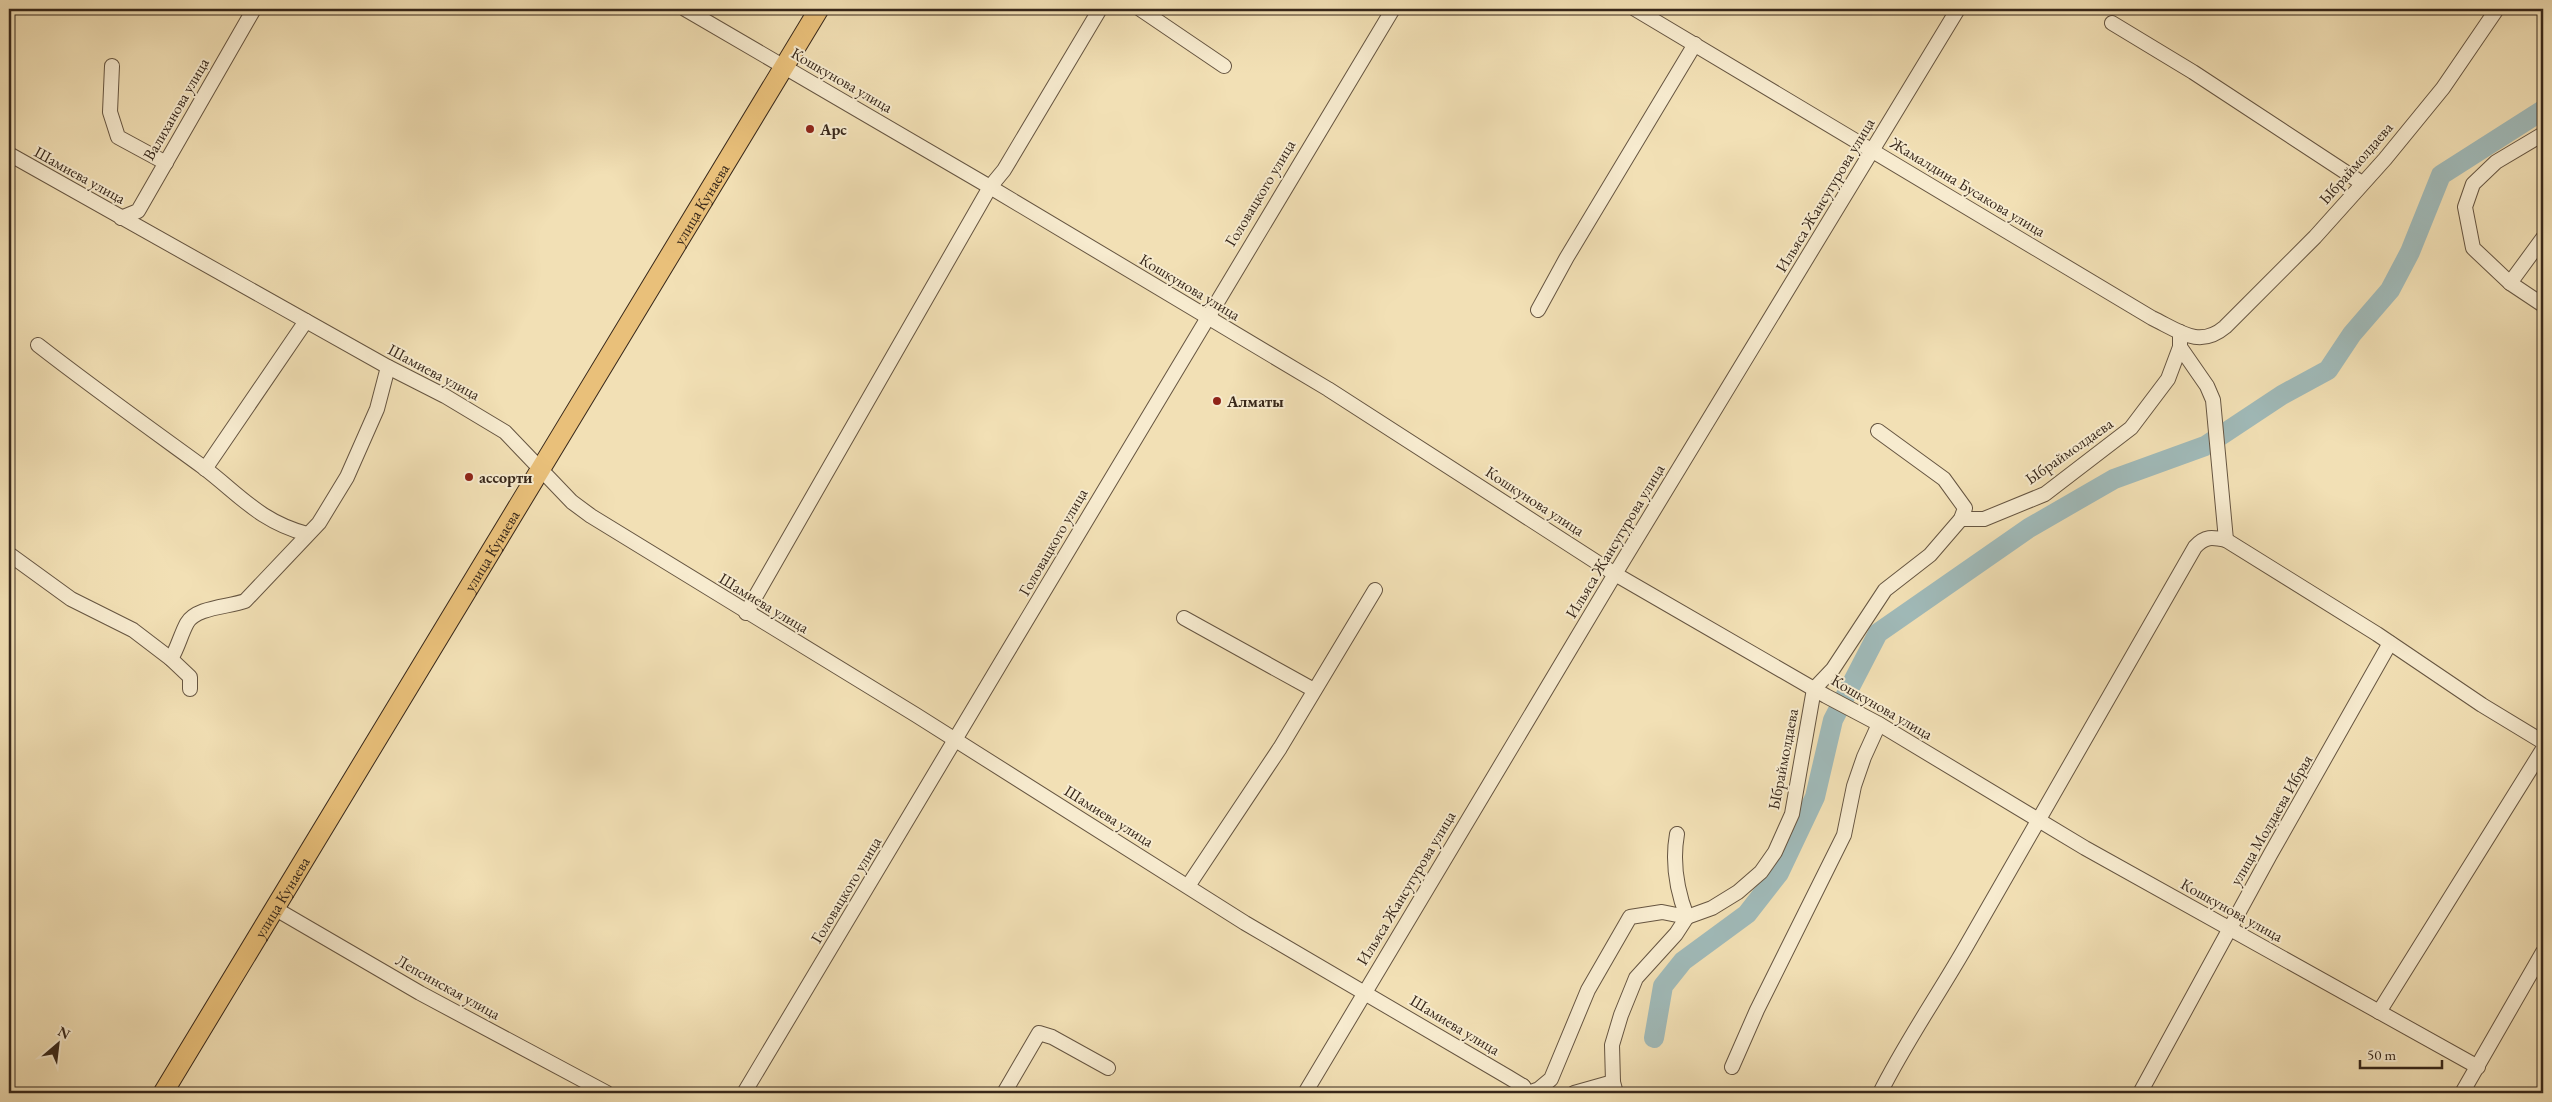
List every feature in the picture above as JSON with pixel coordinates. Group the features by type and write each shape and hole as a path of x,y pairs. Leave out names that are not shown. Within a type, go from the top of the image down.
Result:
{"main road":[{"name":"улица Кунаева","path":"163,1093 819,9"}],"street":[{"name":"Валиханова улица","path":"121,218 138,211 254,9"},
{"name":"Кошкунова улица","path":"685,9 990,187 1328,389 1615,574 1879,724 2036,820 2478,1067"},
{"path":"746,613 990,187 1004,170 1100,9"},
{"path":"1140,9 1224,66"},
{"name":"Головацкого улица","path":"744,1093 956,740 1206,316 1393,9"},
{"name":"Жамалдина Бусакова улица","path":"1636,9 2152,318 2180,332"},
{"name":"Ильяса Жансугурова улица","path":"1305,1093 1615,574 1958,9"},
{"name":"Ыбраймолдаева","path":"1961,519 1984,519 2045,494 2131,428 2168,379 2180,347 2180,332 2194,338 2210,338 2218,333 2315,237 2385,159 2444,88 2497,9"},
{"path":"2112,23 2193,72 2362,183"},
{"path":"1538,310 1567,257 1695,44"},
{"path":"112,66 110,112 118,137 166,163"},
{"path":"2543,134 2496,162 2473,184 2465,207 2472,248 2510,283 2543,305"},
{"name":"Шамиева улица","path":"9,154 388,367 445,396 505,432 572,502 591,516 746,613 956,740 1245,923 1508,1077 1526,1091"},
{"path":"2510,283 2543,238"},
{"path":"205,469 306,321"},
{"path":"38,345 205,469 255,511 283,528 307,534"},
{"path":"2180,347 2207,386 2213,400 2226,540"},
{"path":"171,659 188,621 201,612 245,601 319,523 347,477 376,409 388,367"},
{"path":"1820,692 1885,590 1930,555 1961,519 1965,508 1956,493 1944,479 1878,431"},
{"path":"1880,1093 1899,1055 1962,952 2036,820 2195,547 2202,540 2211,536 2226,540 2390,643 2482,705 2543,742"},
{"path":"9,554 71,599 132,630 171,659 190,676 190,689"},
{"path":"1188,886 1280,748 1375,590"},
{"path":"1184,618 1314,690"},
{"name":"улица Молдаева Ибрая","path":"2140,1093 2270,855 2390,643"},
{"name":"Ыбраймолдаева","path":"1686,917 1712,908 1738,892 1761,872 1775,852 1792,814 1820,692"},
{"path":"1732,1067 1757,1010 1844,835 1854,786 1864,757 1879,724"},
{"path":"2379,1012 2543,748"},
{"path":"1677,834 1675,844 1677,893 1686,917"},
{"name":"Лепсинская улица","path":"274,908 420,993 607,1093"},
{"path":"1526,1091 1539,1089 1551,1079 1588,990 1630,918 1662,912 1686,917"},
{"path":"1574,1093 1614,1088 1612,1045 1621,1015 1636,978 1676,934 1686,917"},
{"path":"2462,1093 2543,952"},
{"path":"1004,1093 1039,1033 1052,1037 1108,1068"}],"waterway":[{"path":"1654,1038 1663,986 1683,961 1747,914 1779,873 1815,797 1833,720 1878,633 2029,528 2114,479 2205,446 2282,395 2328,370 2352,334 2390,290 2410,252 2441,175 2543,110"}],"place":[{"name":"Арс","path":"810,129"},
{"name":"Алматы","path":"1217,401"},
{"name":"ассорти","path":"469,477"}]}
